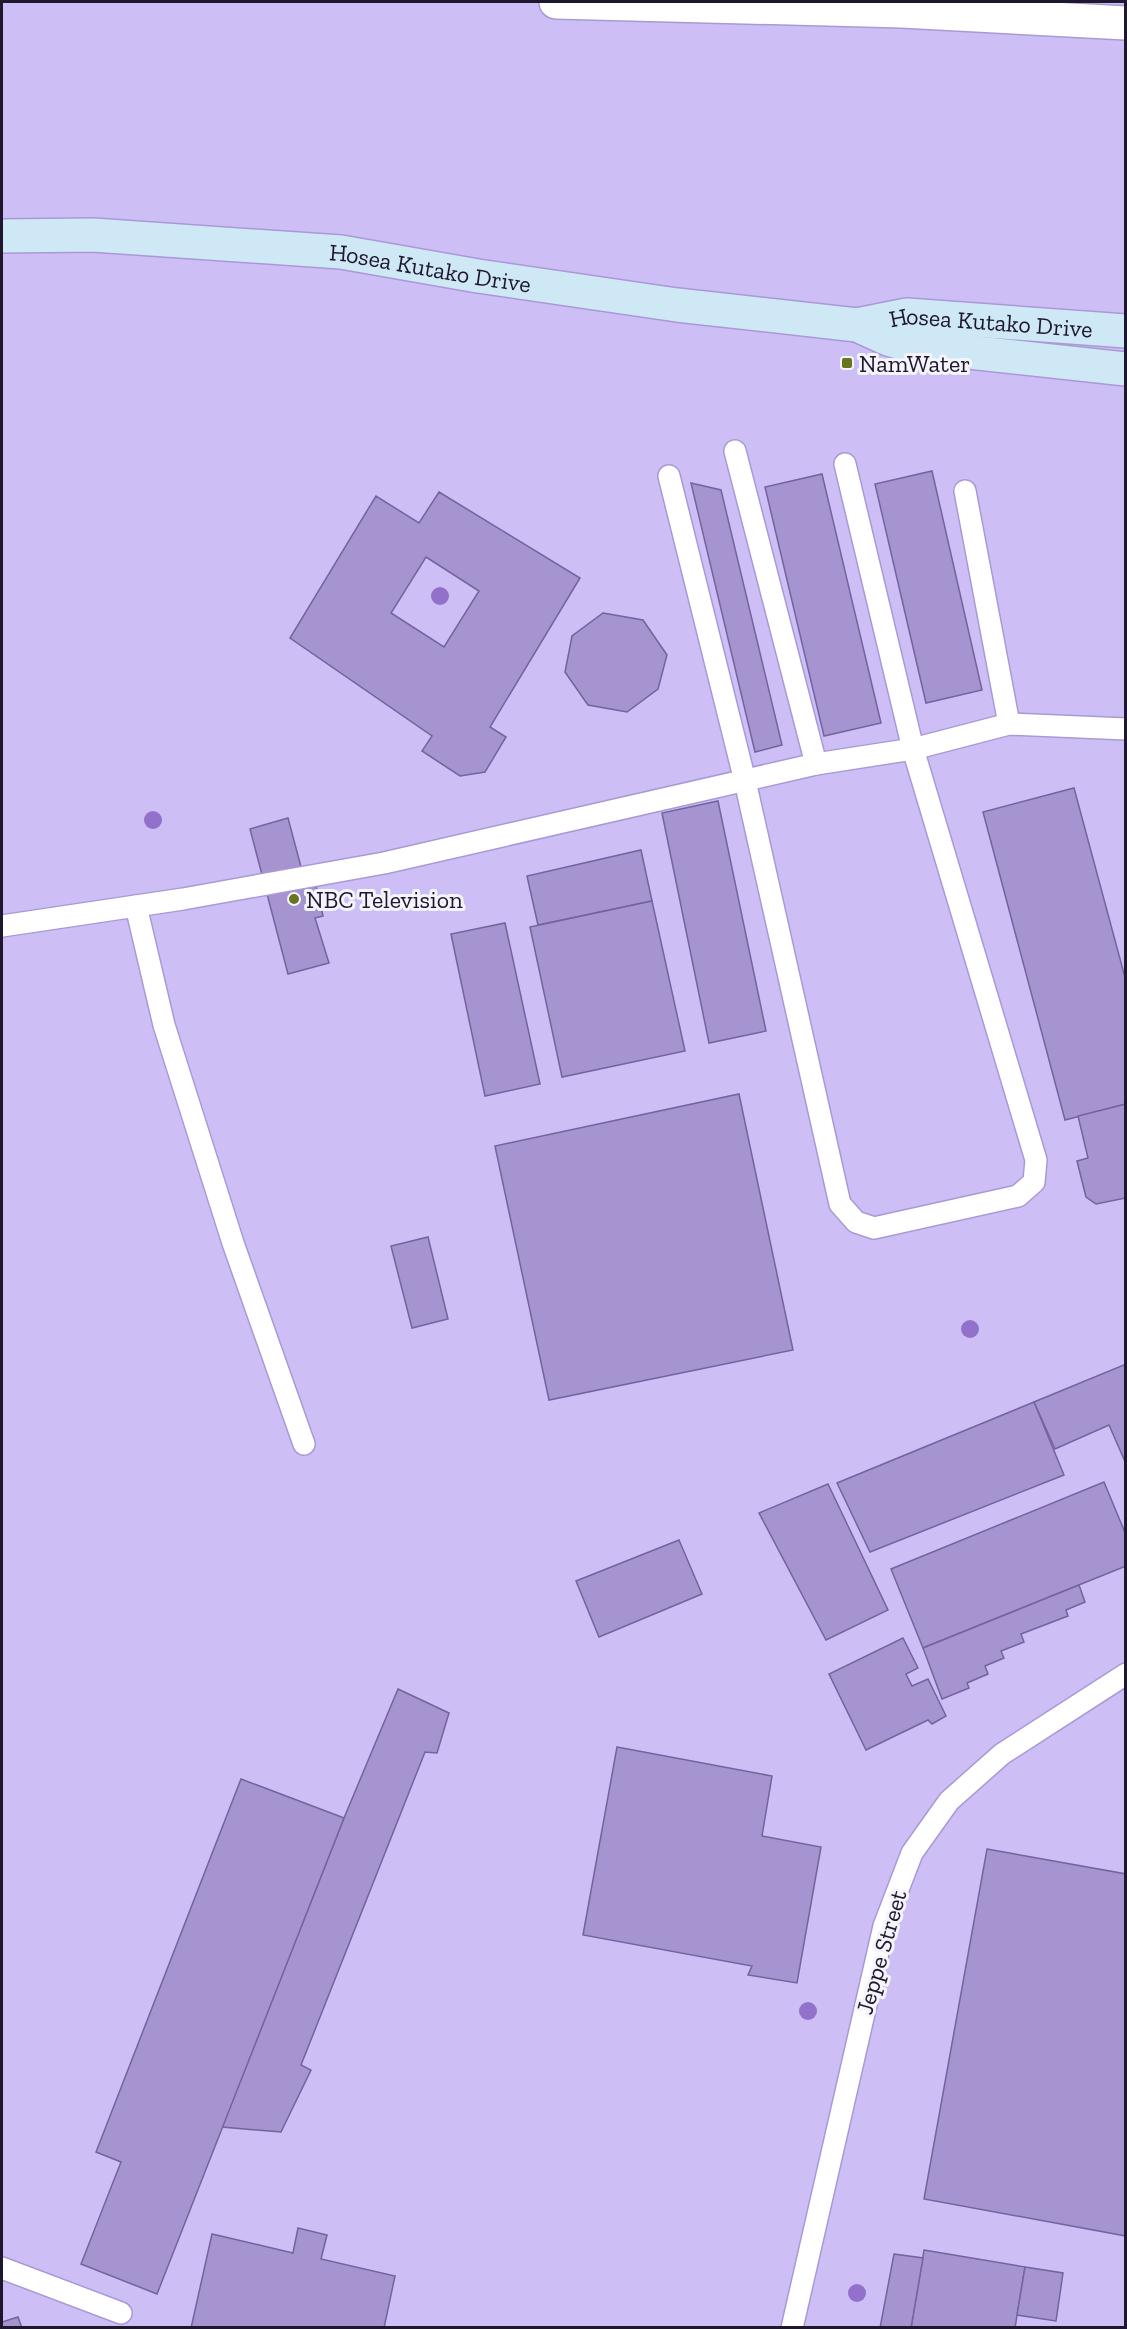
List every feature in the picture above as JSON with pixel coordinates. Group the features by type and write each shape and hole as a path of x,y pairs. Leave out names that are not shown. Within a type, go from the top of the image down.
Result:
{"main road":[{"name":"Hosea Kutako Drive","path":"2,236 93,235 341,252 478,276 678,305 857,326 888,339 913,346 1125,369"},
{"name":"Hosea Kutako Drive","path":"857,326 907,315 1125,331"}],"street":[{"path":"556,2 902,11 1125,23"}],"lane":[{"path":"735,452 816,764"},
{"path":"669,476 745,781 840,1204 856,1222 874,1228 1018,1196 1034,1182 1036,1160 913,749 845,464"},
{"path":"965,491 1009,724"},
{"path":"2,926 136,906 384,863 816,764 913,749 1009,724 1125,729"},
{"path":"136,906 164,1025 234,1243 304,1444"},
{"name":"Jeppe Street","path":"792,2328 884,1926 912,1853 949,1801 1002,1754 1125,1674"},
{"path":"2,2268 121,2313"}],"shaded area":[{"path":"2,2 1125,2 1125,2327 2,2328"}],"building":[{"path":"932,471 982,690 926,703 875,484"},
{"path":"822,474 881,723 824,736 765,487"},
{"path":"691,483 721,490 782,745 755,752"},
{"path":"439,492 580,578 490,727 506,737 485,772 460,776 422,751 432,736 290,638 376,496 419,523","holes":["426,557 479,591 444,647 391,613"]},
{"path":"603,613 643,620 667,655 658,689 627,712 588,705 565,672 572,636"},
{"path":"1074,788 1126,981 1126,1104 1065,1120 983,812"},
{"path":"718,801 766,1031 709,1043 662,813"},
{"name":"NBC Television","path":"288,818 305,882 315,881 323,916 315,918 329,963 288,974 250,829"},
{"path":"641,850 652,901 538,925 527,876"},
{"path":"652,901 685,1051 562,1077 530,927"},
{"path":"505,923 540,1084 485,1096 451,934"},
{"path":"739,1094 793,1350 549,1400 495,1146"},
{"path":"1126,1104 1126,1198 1096,1204 1086,1197 1077,1161 1088,1158 1078,1116"},
{"path":"428,1237 448,1319 412,1328 391,1246"},
{"path":"1126,1364 1126,1464 1109,1425 1055,1449 1034,1402"},
{"path":"1034,1402 1064,1475 870,1552 837,1483"},
{"path":"1104,1482 1126,1535 1126,1566 923,1648 891,1569"},
{"path":"828,1484 888,1610 826,1640 759,1513"},
{"path":"679,1540 702,1594 599,1637 576,1581"},
{"path":"1079,1585 1085,1602 1066,1610 1068,1616 1021,1634 1024,1642 1001,1651 1004,1658 985,1666 988,1674 967,1683 969,1688 942,1699 923,1648"},
{"path":"903,1638 918,1668 906,1674 912,1686 928,1679 946,1716 932,1724 928,1720 866,1750 829,1674"},
{"path":"398,1689 449,1713 437,1753 425,1752 301,2065 311,2070 281,2132 222,2127 344,1818"},
{"path":"617,1747 772,1776 762,1836 821,1847 797,1983 748,1975 752,1966 583,1935"},
{"path":"241,1779 344,1818 157,2294 81,2264 121,2162 96,2152"},
{"path":"987,1849 1126,1874 1126,2236 924,2199"},
{"path":"298,2228 327,2235 321,2259 395,2276 384,2328 191,2328 212,2234 293,2253"},
{"path":"924,2250 1025,2267 1015,2328 911,2328"},
{"path":"894,2254 923,2258 911,2328 880,2328"},
{"path":"1025,2267 1063,2273 1056,2321 1017,2315"},
{"path":"18,2317 22,2328 2,2328 2,2322"}],"place":[{"name":"NamWater","path":"847,363"},
{"name":"NBC Television","path":"294,899"}]}
